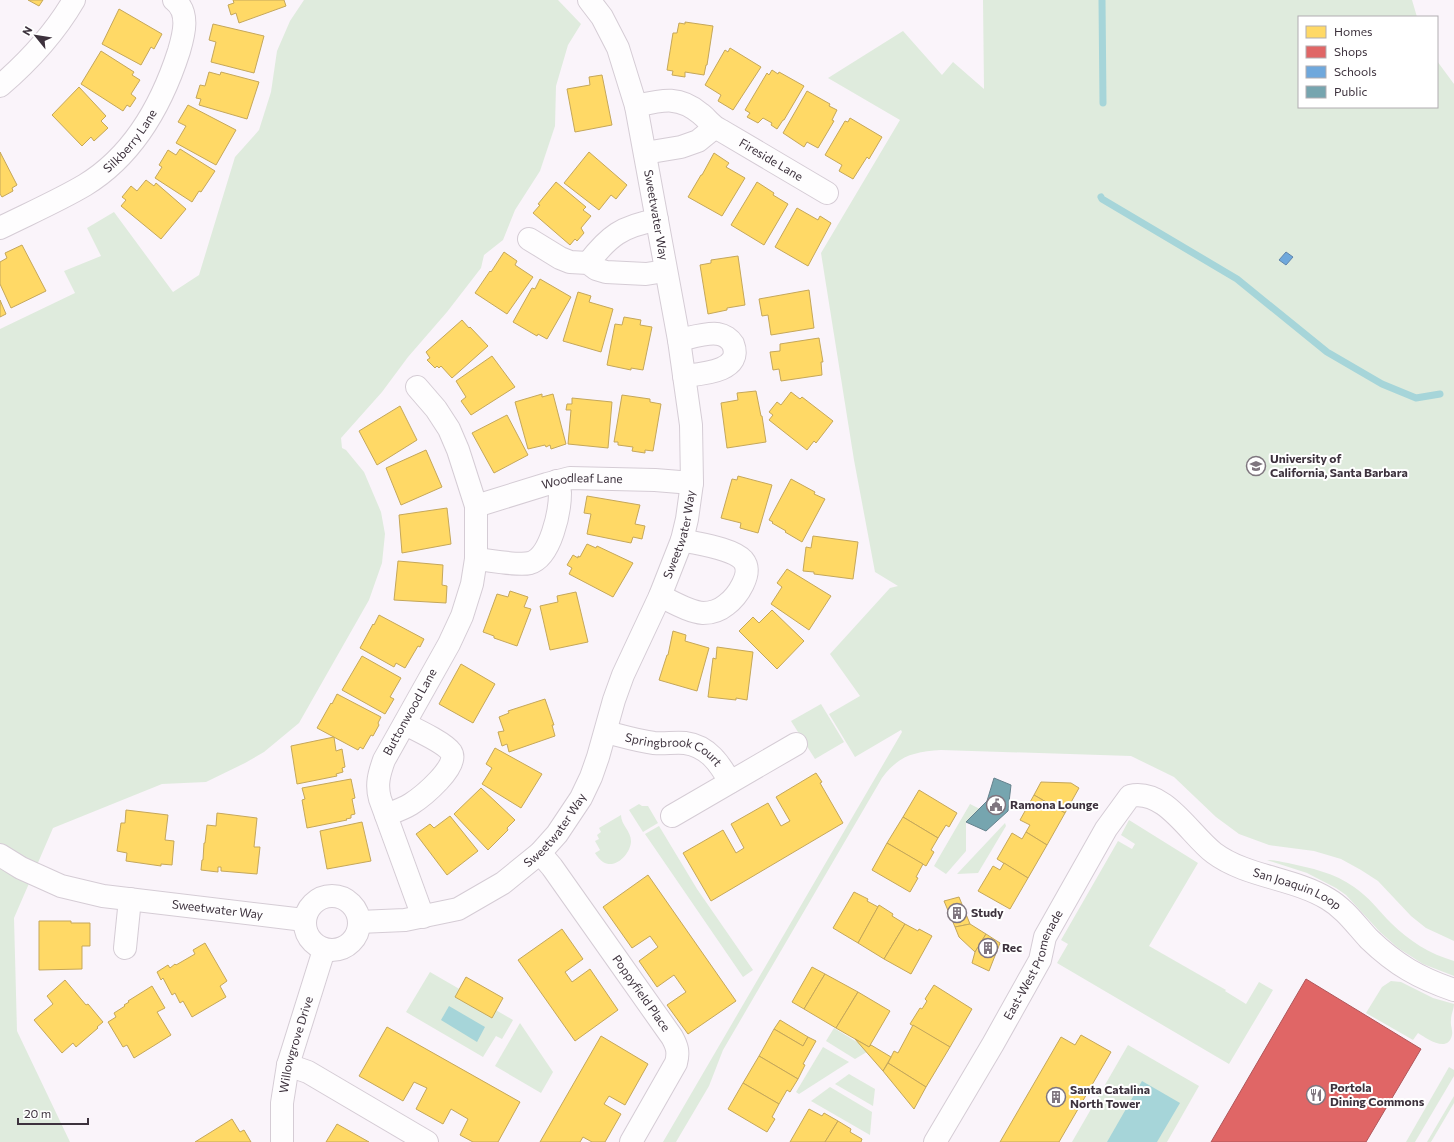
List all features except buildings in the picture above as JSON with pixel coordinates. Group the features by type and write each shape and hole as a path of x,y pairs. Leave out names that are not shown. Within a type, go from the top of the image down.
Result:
{"street":[{"path":"0,86 55,29 74,0"},
{"name":"Silkberry Lane","path":"0,228 85,185 122,155 137,137 146,125 165,90 181,45 185,25 185,16 182,8 174,0"},
{"name":"Sweetwater Way","path":"359,922 405,920 458,909 503,883 540,853 557,834 581,798 596,764 623,674 660,596 682,540 687,520 692,483 691,425 679,340 656,220 646,153 636,106 618,48 602,17 590,0"},
{"name":"Fireside Lane","path":"636,106 660,100 680,101 701,114 714,128 722,131 827,193"},
{"path":"646,153 681,147 698,141 714,128"},
{"path":"588,263 604,243 614,235 637,224 656,220"},
{"path":"529,239 560,258 570,262 588,263 596,269 606,272 646,274 665,271"},
{"path":"679,340 718,334 730,339 734,351 731,361 722,369 684,376"},
{"name":"Buttonwood Lane","path":"417,387 436,409 449,429 458,450 476,506 476,559 472,584 462,616 449,644 384,760 379,772 377,790 423,917"},
{"name":"Woodleaf Lane","path":"476,506 570,478 655,480 692,483"},
{"path":"476,559 526,564 538,560 548,547 551,539 560,491 557,481"},
{"path":"660,596 702,613 711,612 726,606 746,578 747,573 744,561 735,554 682,540"},
{"path":"386,815 411,804 438,781 451,766 453,760 452,752 446,746 405,724"},
{"name":"Springbrook Court","path":"606,732 643,742 686,743 698,747 706,751 720,764 730,782"},
{"name":"Springbrook Court","path":"672,816 796,744"},
{"name":"San Joaquin Loop","path":"1136,794 1148,796 1162,804 1212,852 1221,858 1259,873 1310,889 1330,900 1348,915 1371,940 1396,961 1419,977 1454,990"},
{"name":"East-West Promenade","path":"935,1142 993,1044 1040,960 1045,937 1106,829 1130,796 1136,794"},
{"name":"Poppyfield Place","path":"540,853 552,867 677,1046 679,1054 676,1063 631,1142"},
{"name":"Sweetwater Way","path":"0,855 21,868 61,886 103,896 304,920"},
{"path":"326,896 334,896 343,898 350,902 355,909 359,922 356,936 350,944 333,951 324,950 315,945 305,930 304,920 306,912 318,899 326,896"},
{"path":"125,948 130,899"},
{"name":"Willowgrove Drive","path":"282,1142 282,1103 288,1065 324,950"},
{"path":"288,1065 308,1072 428,1142"}],"green space":[{"path":"304,0 558,0 581,24 568,45 556,86 555,126 540,171 515,210 503,240 484,255 481,268 447,312 408,357 382,392 341,438 342,448 346,450 364,472 381,512 385,534 382,563 369,600 299,723 264,752 206,782 162,784 53,828 14,918 17,1031 70,1142 0,1142 0,329 75,293 64,271 101,256 87,228 114,212 173,292 199,275 235,157 259,130 271,92 277,51 290,21"},
{"path":"983,0 1412,0 1417,16 1298,16 1298,108 1438,108 1438,62 1454,84 1454,941 1426,928 1411,916 1378,881 1361,870 1341,859 1314,851 1269,845 1239,834 1216,817 1174,777 1131,756 941,750 915,754 908,756 895,764 882,778 723,1050 709,1086 676,1142 663,1142 902,732 901,730 855,757 829,714 860,696 830,654 890,588 898,586 875,572 854,460 821,253 900,120 828,78 903,31 942,75 953,62 984,89"},
{"path":"821,704 844,742 815,759 791,721"},
{"path":"639,804 642,806 648,806 658,823 643,832 629,810"},
{"path":"970,804 980,809 966,822 966,851 946,874 934,866"},
{"path":"621,815 621,819 631,837 630,846 626,855 622,859 613,864 608,864 603,862 595,853 600,850 595,841 599,839 597,835 601,832 599,828"},
{"path":"1129,820 1198,863 1149,946 1226,990 1225,991 1246,1004 1259,982 1273,990 1229,1064 1057,963 1068,944 1061,940 1118,841 1132,849 1135,844 1121,835"},
{"path":"1005,823 1006,826 978,873 957,874"},
{"path":"659,826 697,889 753,970 743,977 645,834"},
{"path":"1267,860 1314,869 1347,882 1374,904 1405,936 1428,951 1454,961 1454,976 1423,964 1398,948 1380,932 1346,895 1336,888 1307,873"},
{"path":"430,972 513,1020 502,1039 496,1036 483,1057 406,1012"},
{"path":"1391,981 1401,982 1433,998 1454,1004 1451,1016 1452,1035 1450,1041 1442,1044 1436,1043 1418,1033 1413,1040 1366,1013 1382,987"},
{"path":"520,1023 553,1072 541,1093 495,1066"},
{"path":"834,1028 870,1050 855,1059 826,1041"},
{"path":"1128,1045 1199,1086 1167,1142 1072,1142"},
{"path":"823,1047 849,1062 799,1094 796,1092"},
{"path":"1449,1067 1454,1070 1454,1076 1415,1142 1406,1142"},
{"path":"849,1074 875,1089 873,1106 835,1084"},
{"path":"830,1087 872,1112 870,1135 811,1101"},
{"path":"1454,1096 1454,1103 1431,1142 1427,1142"}],"water":[{"path":"449,1006 485,1027 477,1042 441,1020"},
{"path":"1142,1081 1180,1103 1157,1142 1107,1142"}],"waterway":[{"path":"1102,0 1103,103"},
{"path":"1101,197 1237,279 1327,352 1382,384 1416,398 1440,394"}],"place":[{"name":"University of California, Santa Barbara","path":"1256,466"},
{"name":"Ramona Lounge","path":"996,805"},
{"name":"Study","path":"957,913"},
{"name":"Rec","path":"988,948"},
{"name":"Portola Dining Commons","path":"1316,1095"},
{"name":"Santa Catalina North Tower","path":"1056,1097"}]}
